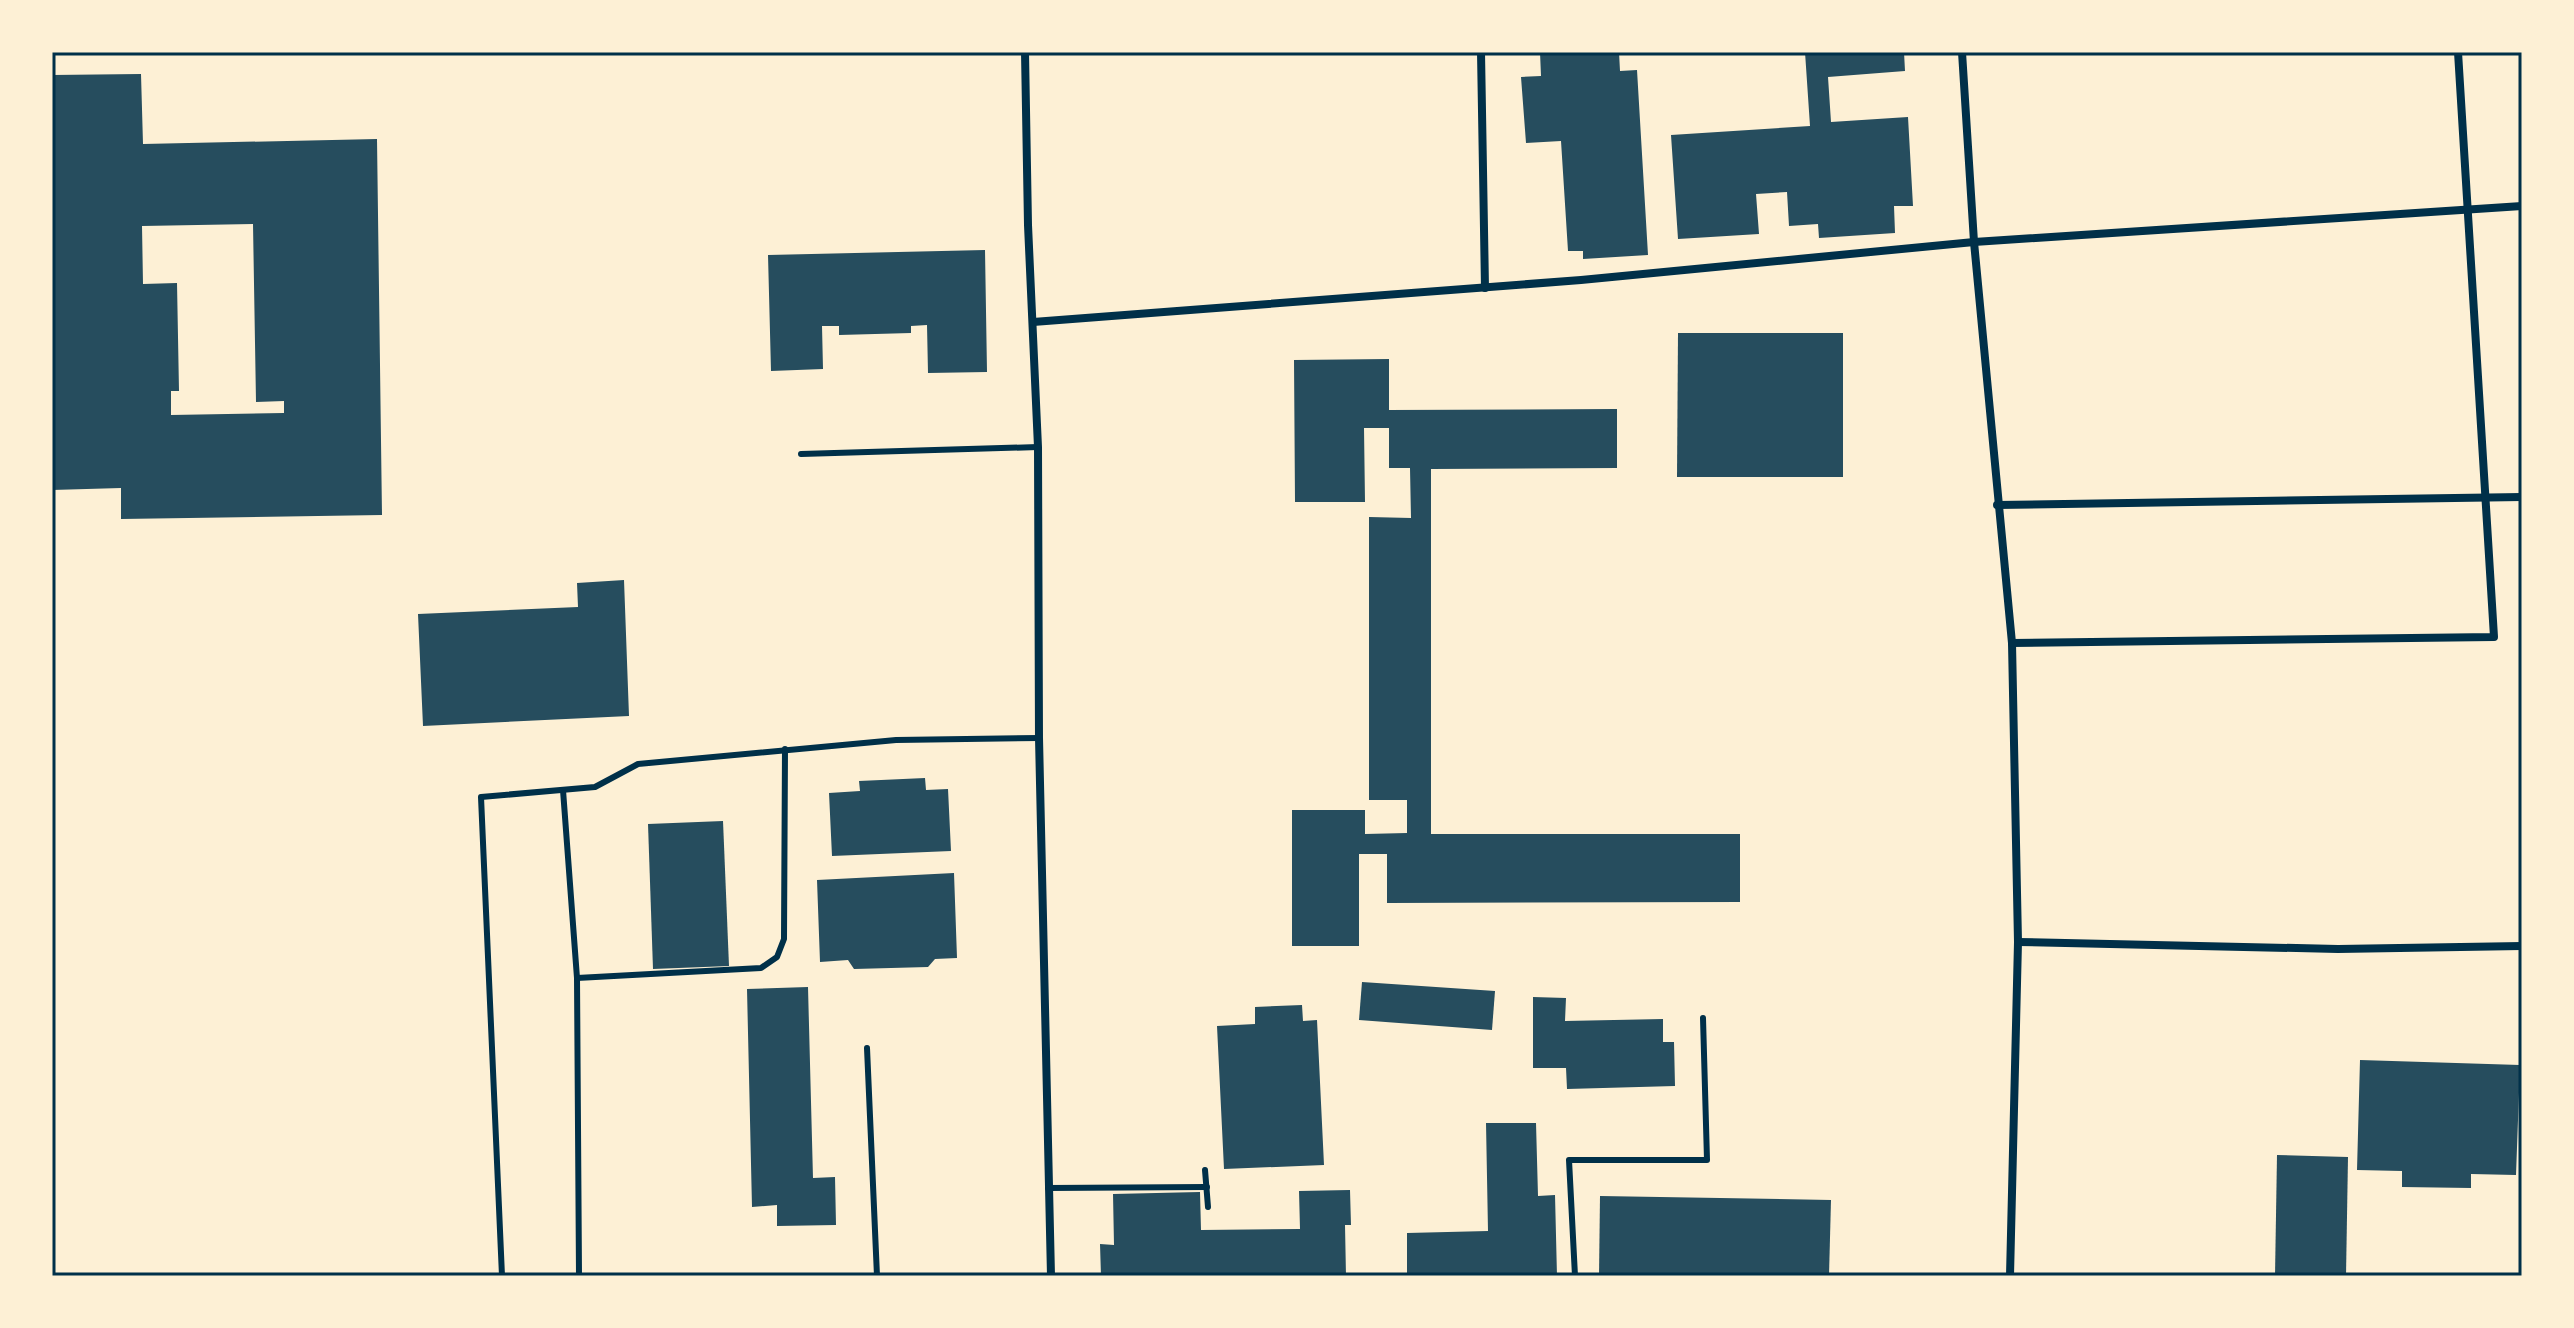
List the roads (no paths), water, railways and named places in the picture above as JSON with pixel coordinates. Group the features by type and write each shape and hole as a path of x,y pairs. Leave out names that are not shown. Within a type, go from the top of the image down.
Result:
{"street":[{"path":"1025,52 1038,447 1039,738 1051,1276"},
{"path":"1481,52 1485,288"},
{"path":"1962,52 1974,242 2012,643 2018,942 2010,1276"},
{"path":"2012,643 2494,637 2458,52"},
{"path":"1033,322 1485,288 1974,242 2522,206"},
{"path":"1997,505 2522,497"},
{"path":"2018,942 2338,949 2522,946"}],"lane":[{"path":"801,454 1038,447"},
{"path":"502,1276 481,797 595,787 638,764 896,740 1039,738"},
{"path":"577,978 761,968 777,957 784,939 785,749"},
{"path":"563,790 577,978 579,1276"},
{"path":"1575,1276 1569,1160 1707,1160 1703,1018"},
{"path":"867,1048 877,1276"},
{"path":"1205,1170 1208,1207"},
{"path":"1048,1188 1207,1187"}]}
